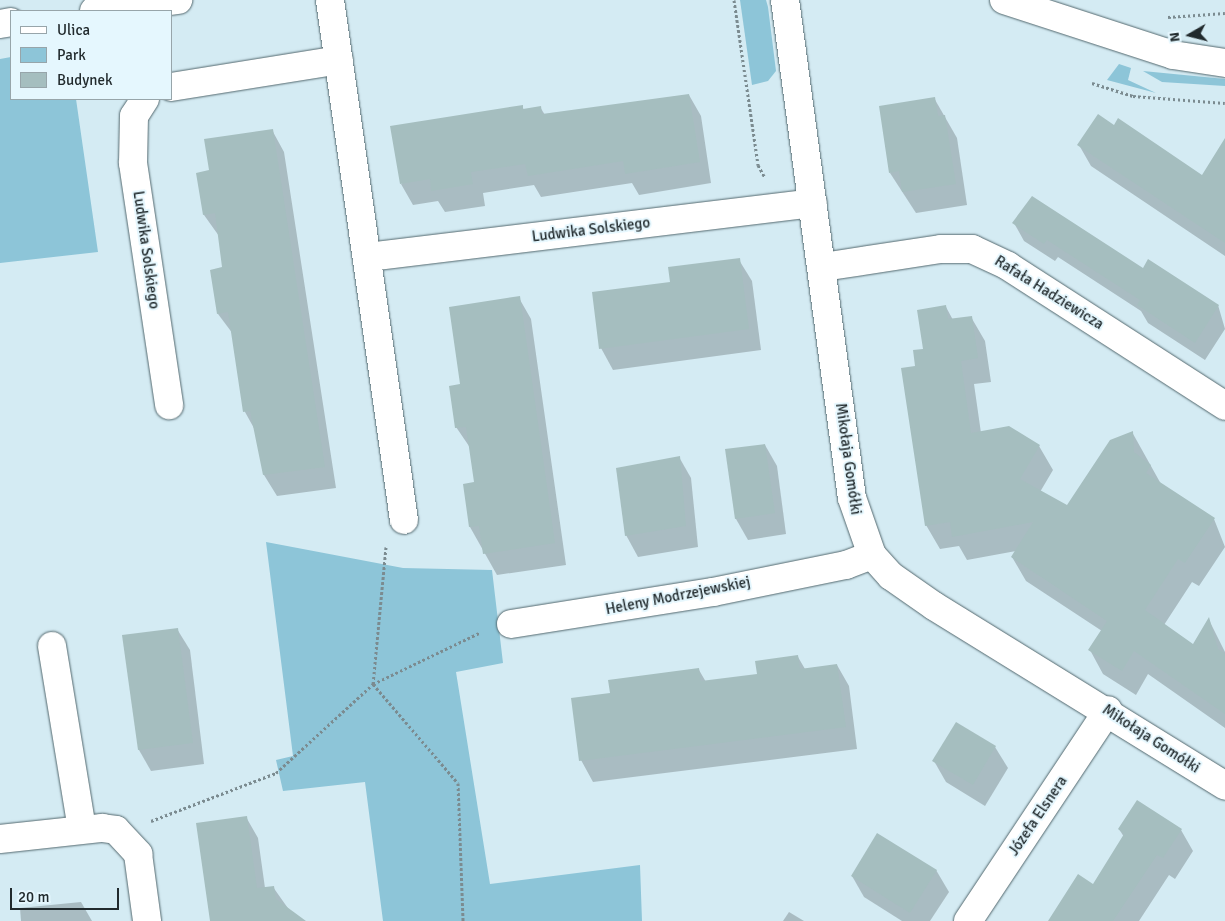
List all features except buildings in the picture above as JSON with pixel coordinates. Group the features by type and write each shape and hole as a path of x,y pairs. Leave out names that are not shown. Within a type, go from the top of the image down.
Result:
{"street":[{"path":"102,10 178,0"},
{"path":"330,0 403,510"},
{"name":"Mikołaja Gomółki","path":"786,0 823,267 852,498 872,555 891,576 934,606 1108,710 1225,786"},
{"path":"1004,0 1173,55 1196,56 1225,63"},
{"path":"1196,56 1225,42"},
{"path":"172,87 339,60"},
{"name":"Ludwika Solskiego","path":"144,100 134,116 133,163 169,405"},
{"name":"Ludwika Solskiego","path":"368,257 813,203"},
{"name":"Rafała Hadziewicza","path":"823,267 941,249 972,249 1008,266 1225,406"},
{"name":"Heleny Modrzejewskiej","path":"511,624 713,592 846,565 872,555"},
{"path":"52,646 82,829"},
{"name":"Józefa Elsnera","path":"968,921 1108,710"},
{"path":"0,840 82,829 116,830 133,844 140,866 147,921"}],"path":[{"path":"734,0 758,166 769,185"},
{"path":"1092,83 1133,96 1225,103"},
{"path":"403,510 386,542 373,684 458,783 463,921"},
{"path":"116,830 276,773 373,684 483,631 511,624"}],"green space":[{"path":"740,0 766,0 768,7 776,71 768,81 752,85"},
{"path":"10,57 10,100 76,100 98,252 0,263 0,59"},
{"path":"1119,64 1131,68 1128,80 1156,93 1107,80"},
{"path":"1143,71 1225,79 1225,86 1162,82"},
{"path":"266,542 403,568 492,570 503,663 456,672 490,884 640,865 642,921 383,921 365,782 283,791 276,760 293,756"}]}
